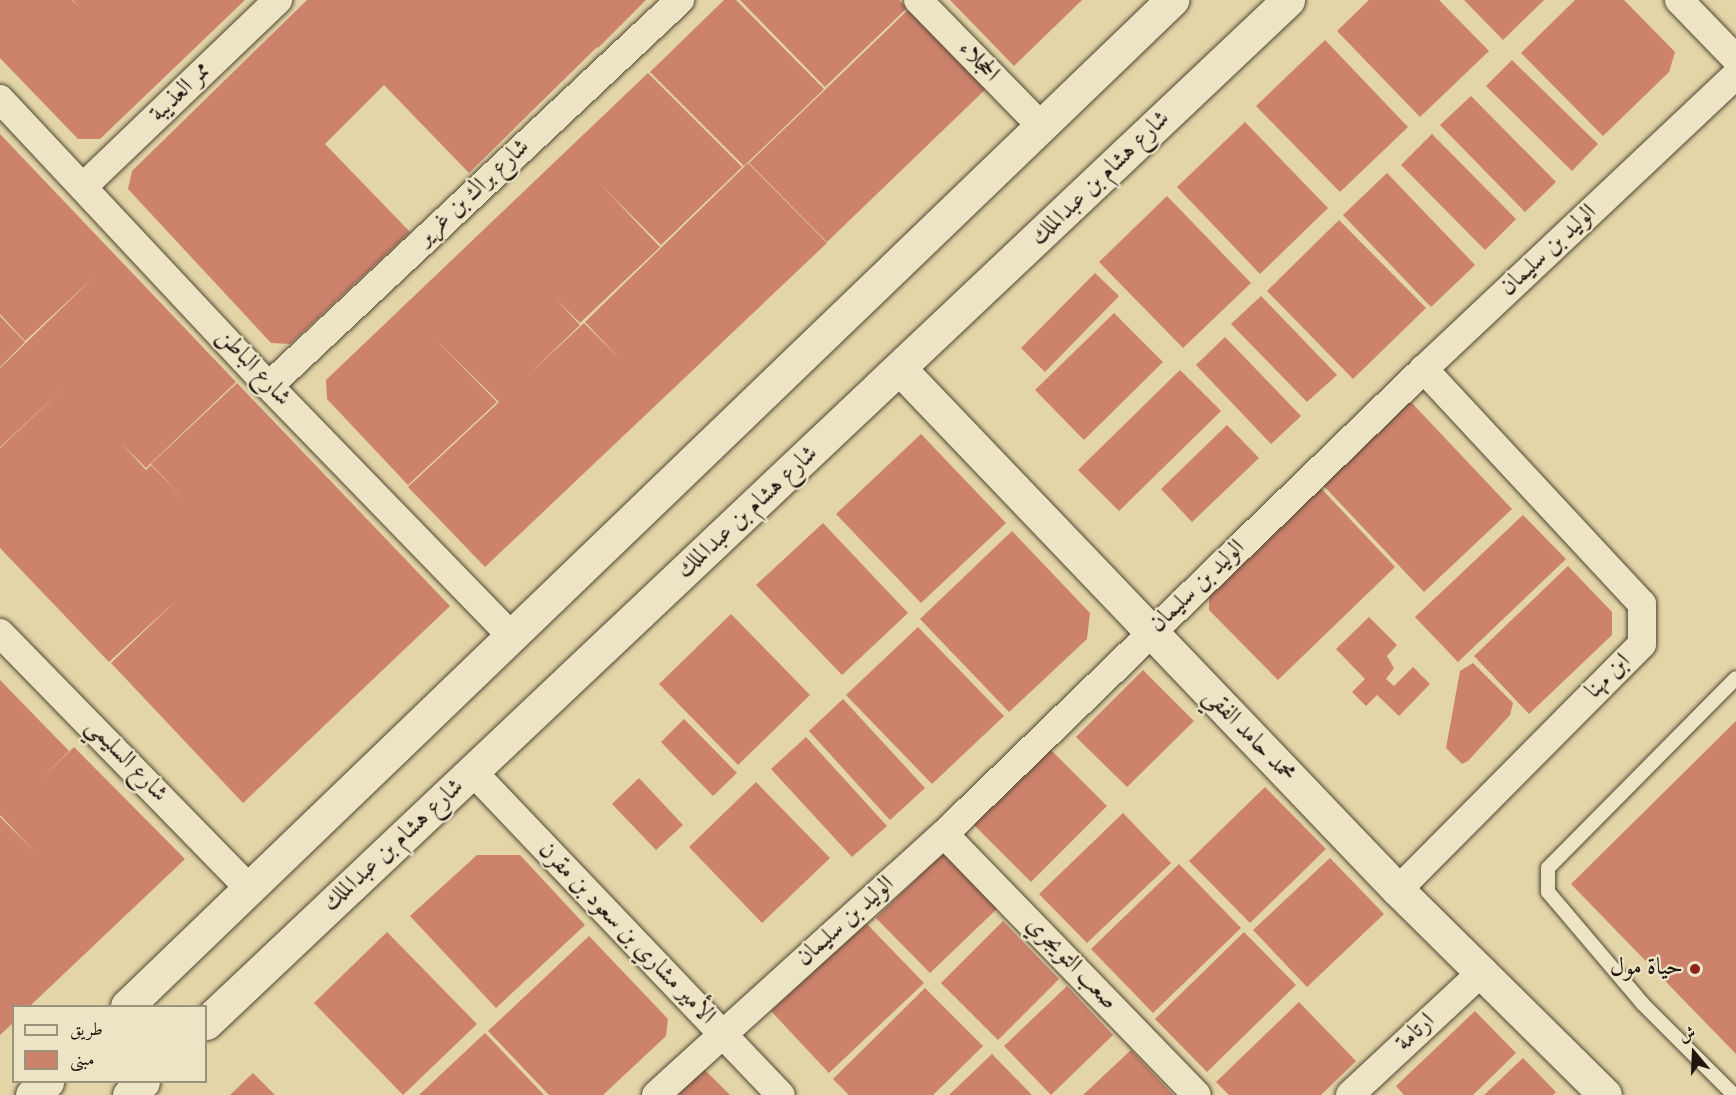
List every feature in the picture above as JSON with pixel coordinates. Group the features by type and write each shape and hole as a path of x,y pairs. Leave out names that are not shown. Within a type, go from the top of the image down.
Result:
{"street":[{"name":"ممر العذيبة","path":"84,186 278,0"},
{"name":"شارع براك بن غرير","path":"269,386 678,0"},
{"name":"الحجلاء","path":"918,0 1039,124"},
{"path":"128,1005 251,890 509,634 1039,124 1172,0"},
{"name":"شارع هشام بن عبدالملك","path":"207,1022 901,370 1288,0"},
{"path":"1679,0 1736,59"},
{"name":"الوليد بن سليمان","path":"656,1095 944,834 1424,369 1736,75"},
{"name":"شارع الباطن","path":"0,99 269,386 509,634"},
{"name":"ابن مهنا","path":"1398,890 1642,644 1642,604 1424,369"},
{"name":"محمد حامد الفقي","path":"901,370 1150,634 1398,890 1483,971 1605,1095"},
{"name":"شارع السليمي","path":"0,633 251,890"},
{"name":"الأمير مشاري بن سعود بن مقرن","path":"473,772 781,1095"},
{"name":"صعب التويجري","path":"944,834 1197,1095"},
{"name":"ارتامة","path":"1350,1095 1483,971"},
{"path":"32,1095 46,1083"},
{"path":"129,1095 142,1083"}],"lane":[{"path":"1734,1095 1643,1004 1569,919 1548,892 1548,868 1577,835 1736,678"}],"building":[{"path":"0,0 72,0 79,7 73,0 245,0 100,139 78,139 0,58"},
{"path":"307,0 646,0 469,173 384,85 325,144 410,232 290,344 271,343 128,189 132,171"},
{"path":"724,0 736,0 824,89 744,166 650,72"},
{"path":"740,0 899,0 907,8 825,87"},
{"path":"950,0 1082,0 1014,66"},
{"path":"1369,0 1439,0 1489,51 1420,117 1337,31"},
{"path":"1464,0 1544,0 1503,40"},
{"path":"1575,0 1624,0 1675,52 1669,72 1603,136 1521,53"},
{"path":"913,5 991,84 827,242 749,163"},
{"path":"1325,40 1408,127 1340,192 1256,106"},
{"path":"1512,60 1598,144 1572,171 1486,86"},
{"path":"648,73 742,167 661,245 601,185 660,247 580,323 555,298 580,325 525,378 584,323 620,359 585,322 748,163 827,243 485,567 408,487 499,402 433,337 497,402 408,485 327,399 326,380"},
{"path":"1471,96 1556,182 1525,212 1440,125"},
{"path":"1245,122 1328,208 1260,274 1177,187"},
{"path":"0,134 236,382 146,468 120,442 146,470 151,465 187,502 151,464 237,383 450,606 243,803 111,663 180,597 109,662 0,548 0,448 67,385 0,447 0,368 95,276 25,341 0,314"},
{"path":"1432,134 1516,219 1485,250 1401,165"},
{"path":"1387,173 1475,265 1431,307 1343,215"},
{"path":"1167,196 1251,283 1183,348 1099,262"},
{"path":"1339,220 1426,308 1353,379 1267,291"},
{"path":"1095,273 1119,296 1045,372 1021,348"},
{"path":"1261,296 1337,375 1307,402 1231,324"},
{"path":"1114,313 1163,362 1084,440 1035,390"},
{"path":"0,316 25,342 0,367"},
{"path":"1225,337 1301,416 1271,444 1196,365"},
{"path":"1180,370 1221,411 1119,511 1078,470"},
{"path":"1410,401 1512,509 1424,592 1322,484"},
{"path":"1227,425 1259,458 1192,522 1161,489"},
{"path":"921,434 1006,523 921,603 836,514"},
{"path":"1318,485 1395,567 1278,680 1209,610 1209,591"},
{"path":"1523,515 1566,559 1458,662 1415,617"},
{"path":"823,523 908,613 842,675 756,585"},
{"path":"1012,531 1090,613 1087,639 1009,712 920,619"},
{"path":"1568,566 1612,612 1612,635 1529,714 1474,656"},
{"path":"731,614 810,695 738,765 659,684"},
{"path":"1369,617 1397,645 1387,656 1394,668 1386,679 1394,686 1413,667 1430,684 1399,716 1377,695 1366,706 1352,692 1365,679 1336,649"},
{"path":"918,627 1004,716 932,784 846,695"},
{"path":"1473,663 1513,703 1510,715 1468,761 1462,764 1446,748 1460,671"},
{"path":"1143,670 1194,721 1127,787 1076,737"},
{"path":"0,680 69,751 40,780 74,747 185,859 31,1005 12,1005 12,1024 0,1035 0,817 36,853 0,815"},
{"path":"843,699 925,788 890,820 809,731"},
{"path":"684,719 737,773 713,796 661,742"},
{"name":"حياة مول","path":"1736,721 1736,1054 1571,884"},
{"path":"806,737 887,826 852,857 771,769"},
{"path":"1048,747 1107,806 1031,882 972,823"},
{"path":"639,778 683,825 656,850 612,804"},
{"path":"756,782 830,858 762,923 689,847"},
{"path":"1265,787 1326,849 1250,923 1189,861"},
{"path":"1123,813 1171,863 1087,943 1039,894"},
{"path":"947,849 1001,905 930,973 876,918"},
{"path":"477,855 520,855 585,925 496,1008 410,916"},
{"path":"1330,858 1384,914 1307,987 1253,930"},
{"path":"1179,864 1241,928 1153,1013 1091,949"},
{"path":"1003,921 1059,979 998,1040 941,983"},
{"path":"866,923 924,983 829,1073 771,1011"},
{"path":"387,932 477,1024 403,1095 314,1003"},
{"path":"1244,932 1296,985 1207,1072 1155,1019"},
{"path":"589,936 668,1019 666,1036 603,1095 549,1095 488,1031"},
{"path":"1067,986 1113,1035 1051,1095 1004,1046"},
{"path":"925,988 983,1046 933,1095 849,1095 833,1079"},
{"path":"1299,1002 1356,1061 1321,1095 1229,1095 1216,1082"},
{"path":"1475,1011 1516,1053 1473,1095 1404,1095 1396,1086"},
{"path":"485,1033 544,1095 419,1095"},
{"path":"1131,1050 1173,1095 1083,1095"},
{"path":"992,1054 1032,1095 949,1095"},
{"path":"1523,1058 1556,1092 1553,1095 1484,1095"},
{"path":"704,1069 730,1095 678,1095"},
{"path":"253,1073 275,1095 230,1095"}],"place":[{"name":"حياة مول","path":"1695,969"}]}
